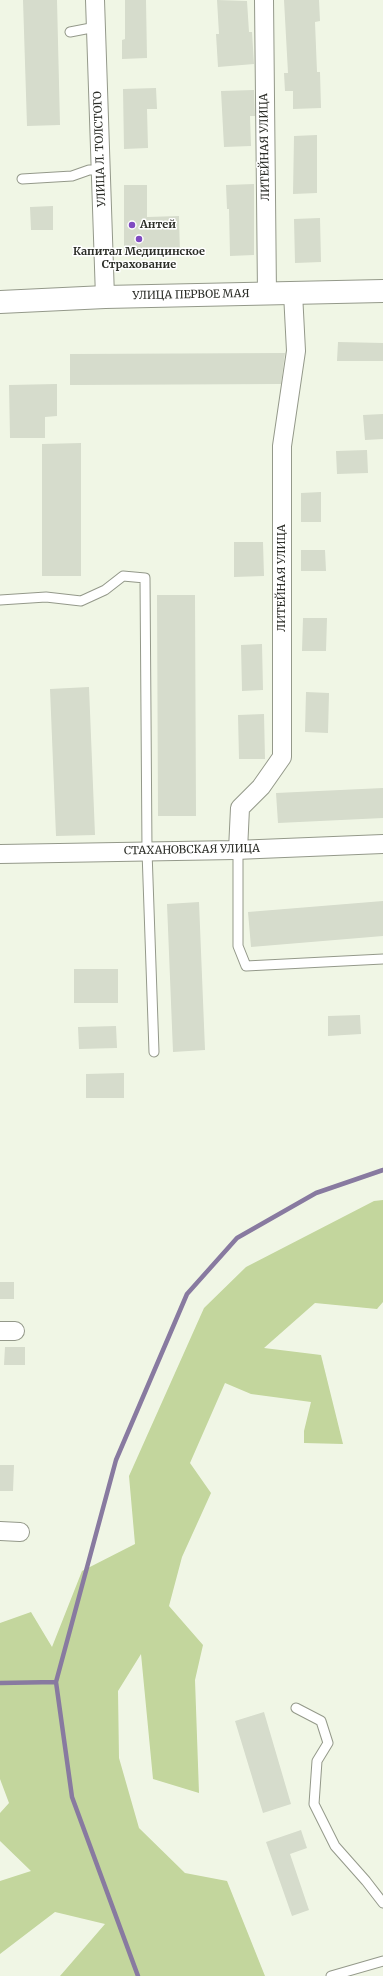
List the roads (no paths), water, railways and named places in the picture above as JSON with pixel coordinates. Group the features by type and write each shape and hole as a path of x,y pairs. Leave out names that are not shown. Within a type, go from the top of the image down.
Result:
{"street":[{"name":"УЛИЦА Л. ТОЛСТОГО","path":"95,0 105,297"},
{"name":"ЛИТЕЙНАЯ УЛИЦА","path":"264,0 267,294"},
{"name":"УЛИЦА ПЕРВОЕ МАЯ","path":"0,302 105,297 383,291"},
{"name":"ЛИТЕЙНАЯ УЛИЦА","path":"238,850 240,808 261,787 282,757 282,446 296,351 293,293"},
{"name":"СТАХАНОВСКАЯ УЛИЦА","path":"0,854 238,850 383,844"},
{"path":"0,1531 20,1532"}],"lane":[{"path":"70,32 96,27"},
{"path":"22,179 72,176 88,170 101,170"},
{"path":"0,600 46,597 81,601 105,590 124,576 145,578 147,851 154,1052"},
{"path":"238,850 238,946 246,966 383,959"},
{"path":"296,1708 321,1721 328,1743 317,1761 314,1804 335,1846 366,1881 383,1904"},
{"path":"331,1976 383,1961"}],"waterway":[{"path":"138,1976 72,1797 56,1682 116,1460 187,1294 237,1238 316,1193 383,1170"},
{"path":"0,1683 56,1682"}],"place":[{"name":"Антей","path":"132,225"},
{"name":"Капитал Медицинское Страхование","path":"139,239"}]}
